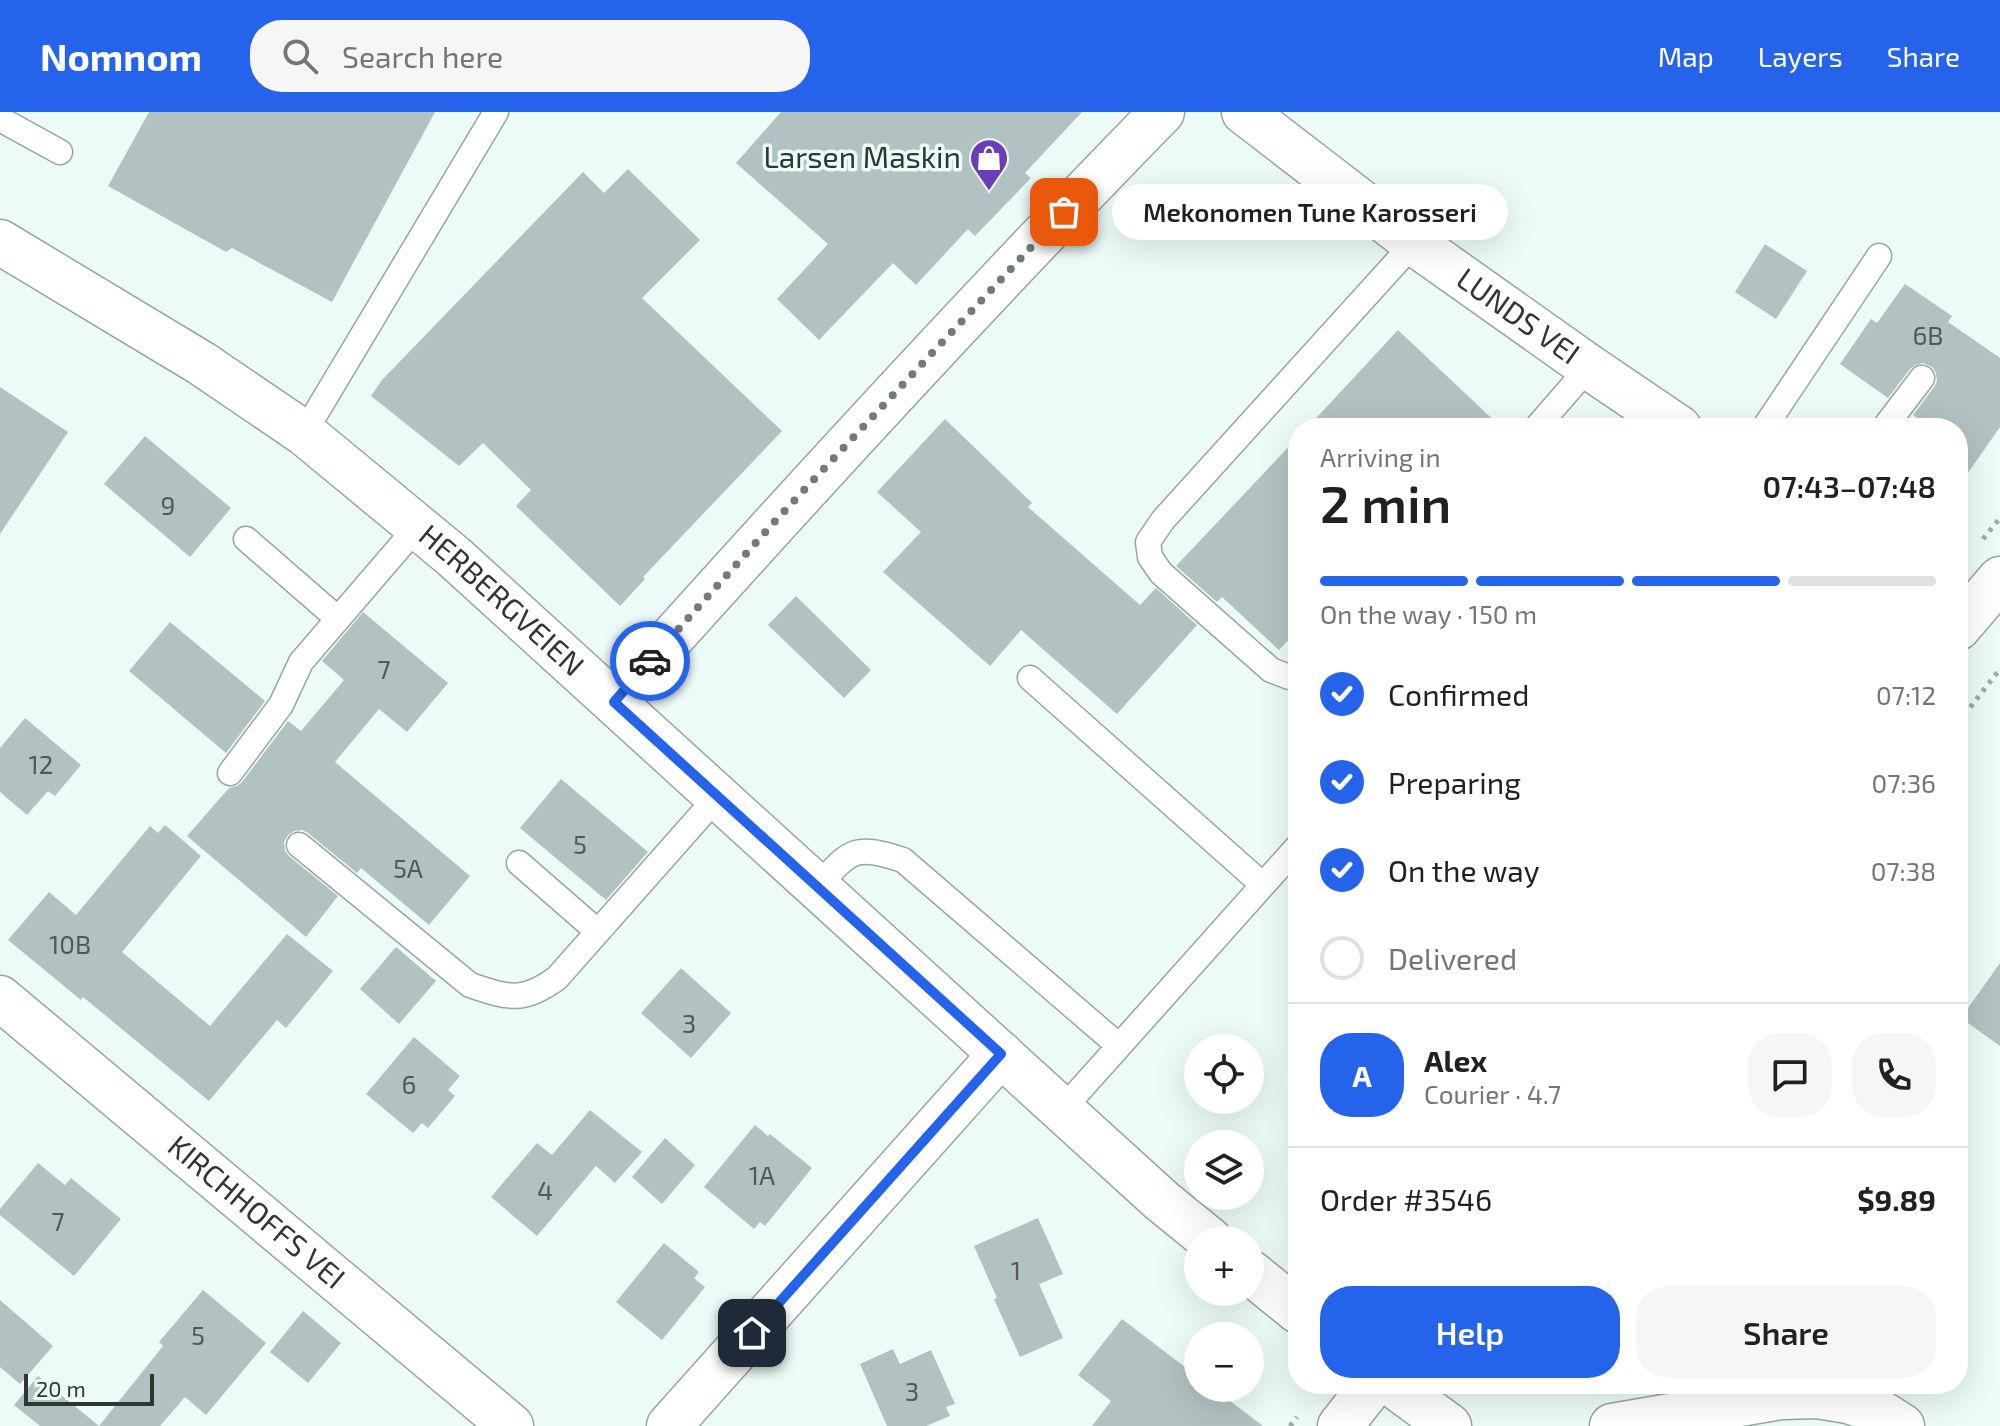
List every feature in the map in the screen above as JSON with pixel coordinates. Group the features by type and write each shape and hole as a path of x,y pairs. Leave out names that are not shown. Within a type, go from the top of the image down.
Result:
{"street":[{"path":"614,702 777,519 1034,243 1162,112"},
{"name":"LUNDS VEI","path":"1244,112 1414,243 1664,418"},
{"name":"HERBERGVEIEN","path":"0,242 201,363 304,433 453,556 1193,1226"},
{"path":"1968,616 2000,579"},
{"name":"KIRCHHOFFS VEI","path":"0,998 511,1426"},
{"path":"669,1426 1001,1054"},
{"path":"1264,1283 1288,1303"},
{"path":"1340,1426 1365,1394"},
{"path":"1406,1394 1449,1426"},
{"path":"1612,1426 1781,1397 1817,1396 1848,1401 1880,1412 1902,1426"}],"lane":[{"path":"304,433 496,112"},
{"path":"0,119 60,152"},
{"path":"1288,677 1271,670 1161,573 1150,557 1148,542 1163,520 1414,243"},
{"path":"1771,418 1879,256"},
{"path":"1545,418 1589,367"},
{"path":"1892,418 1922,378"},
{"path":"230,773 281,705 301,662 417,527"},
{"path":"246,539 338,619"},
{"path":"1030,678 1263,885"},
{"path":"299,845 470,985 495,994 518,997 541,990 557,978 718,796"},
{"path":"817,887 842,860 858,851 876,851 903,860 1119,1046"},
{"path":"1062,1110 1288,857"},
{"path":"519,863 597,931"}],"path":[{"path":"1968,710 2000,669"}],"building":[{"path":"149,112 435,112 332,302 232,248 226,252 108,186"},
{"path":"781,112 1082,112 1025,173 1031,178 975,236 968,229 916,285 893,263 819,340 777,299 828,244 736,163"},
{"path":"628,169 700,240 642,298 782,431 643,577 645,579 620,606 516,506 531,490 483,443 459,466 371,396 382,380 583,172 604,193"},
{"path":"1765,244 1807,271 1776,319 1735,292"},
{"path":"1905,284 1952,316 1948,322 2000,358 2000,427 1968,473 1968,418 1917,418 1913,415 1937,381 1932,367 1923,363 1910,369 1888,398 1840,364 1871,319 1877,323"},
{"path":"1398,330 1491,418 1316,418"},
{"path":"0,387 68,432 0,534"},
{"path":"945,419 1032,503 1028,507 1140,605 1156,588 1197,625 1117,714 1021,630 990,666 883,572 921,532 877,492"},
{"path":"145,436 231,508 190,557 104,484"},
{"path":"1288,448 1288,641 1279,650 1222,597 1217,602 1176,566"},
{"path":"796,596 871,670 844,698 768,625"},
{"path":"363,612 448,683 407,732 379,709 335,762 470,876 429,925 361,868 357,873 308,833 294,831 284,842 285,851 338,896 306,937 187,836 229,788 242,782 288,721 301,731 344,680 322,661"},
{"path":"170,622 265,701 226,753 129,671"},
{"path":"25,718 81,765 55,796 48,791 27,815 0,792 0,748"},
{"path":"561,779 648,852 606,900 520,828"},
{"path":"165,825 201,856 122,952 210,1026 287,934 333,971 286,1028 277,1020 209,1101 8,940 49,892 76,915 150,826 158,833"},
{"path":"396,947 436,981 399,1024 360,989"},
{"path":"2000,963 2000,1046 1968,1023 1968,1008"},
{"path":"681,968 731,1013 691,1058 641,1013"},
{"path":"414,1037 460,1076 448,1090 455,1096 428,1128 422,1123 413,1133 366,1094"},
{"path":"590,1110 642,1152 615,1183 596,1166 537,1236 491,1197 537,1143 552,1155"},
{"path":"755,1125 812,1168 765,1226 760,1222 754,1229 704,1187"},
{"path":"665,1138 695,1165 662,1204 632,1177"},
{"path":"38,1163 65,1185 71,1178 121,1219 74,1276 0,1215 0,1209"},
{"path":"1038,1218 1063,1274 1039,1284 1063,1338 1020,1357 974,1246"},
{"path":"664,1243 699,1272 694,1278 705,1287 662,1340 616,1302"},
{"path":"203,1290 266,1343 206,1415 185,1397 160,1426 99,1426 163,1346 159,1342"},
{"path":"0,1300 53,1346 20,1384 0,1367"},
{"path":"303,1311 341,1343 308,1383 270,1352"},
{"path":"1122,1319 1184,1366 1184,1402 1231,1402 1263,1426 1092,1426 1111,1401 1078,1375"},
{"path":"893,1349 900,1364 931,1350 955,1404 946,1407 950,1416 926,1426 887,1426 860,1364"},
{"path":"38,1376 99,1426 40,1426 14,1405"}],"way so far":[{"path":"650,661 777,519 1064,212"}],"place":[{"name":"Larsen Maskin","path":"989,192"},
{"name":"Mekonomen Tune Karosseri","path":"1064,212"}],"route":[{"path":"650,661 614,702 1001,1054 752,1333"}]}
